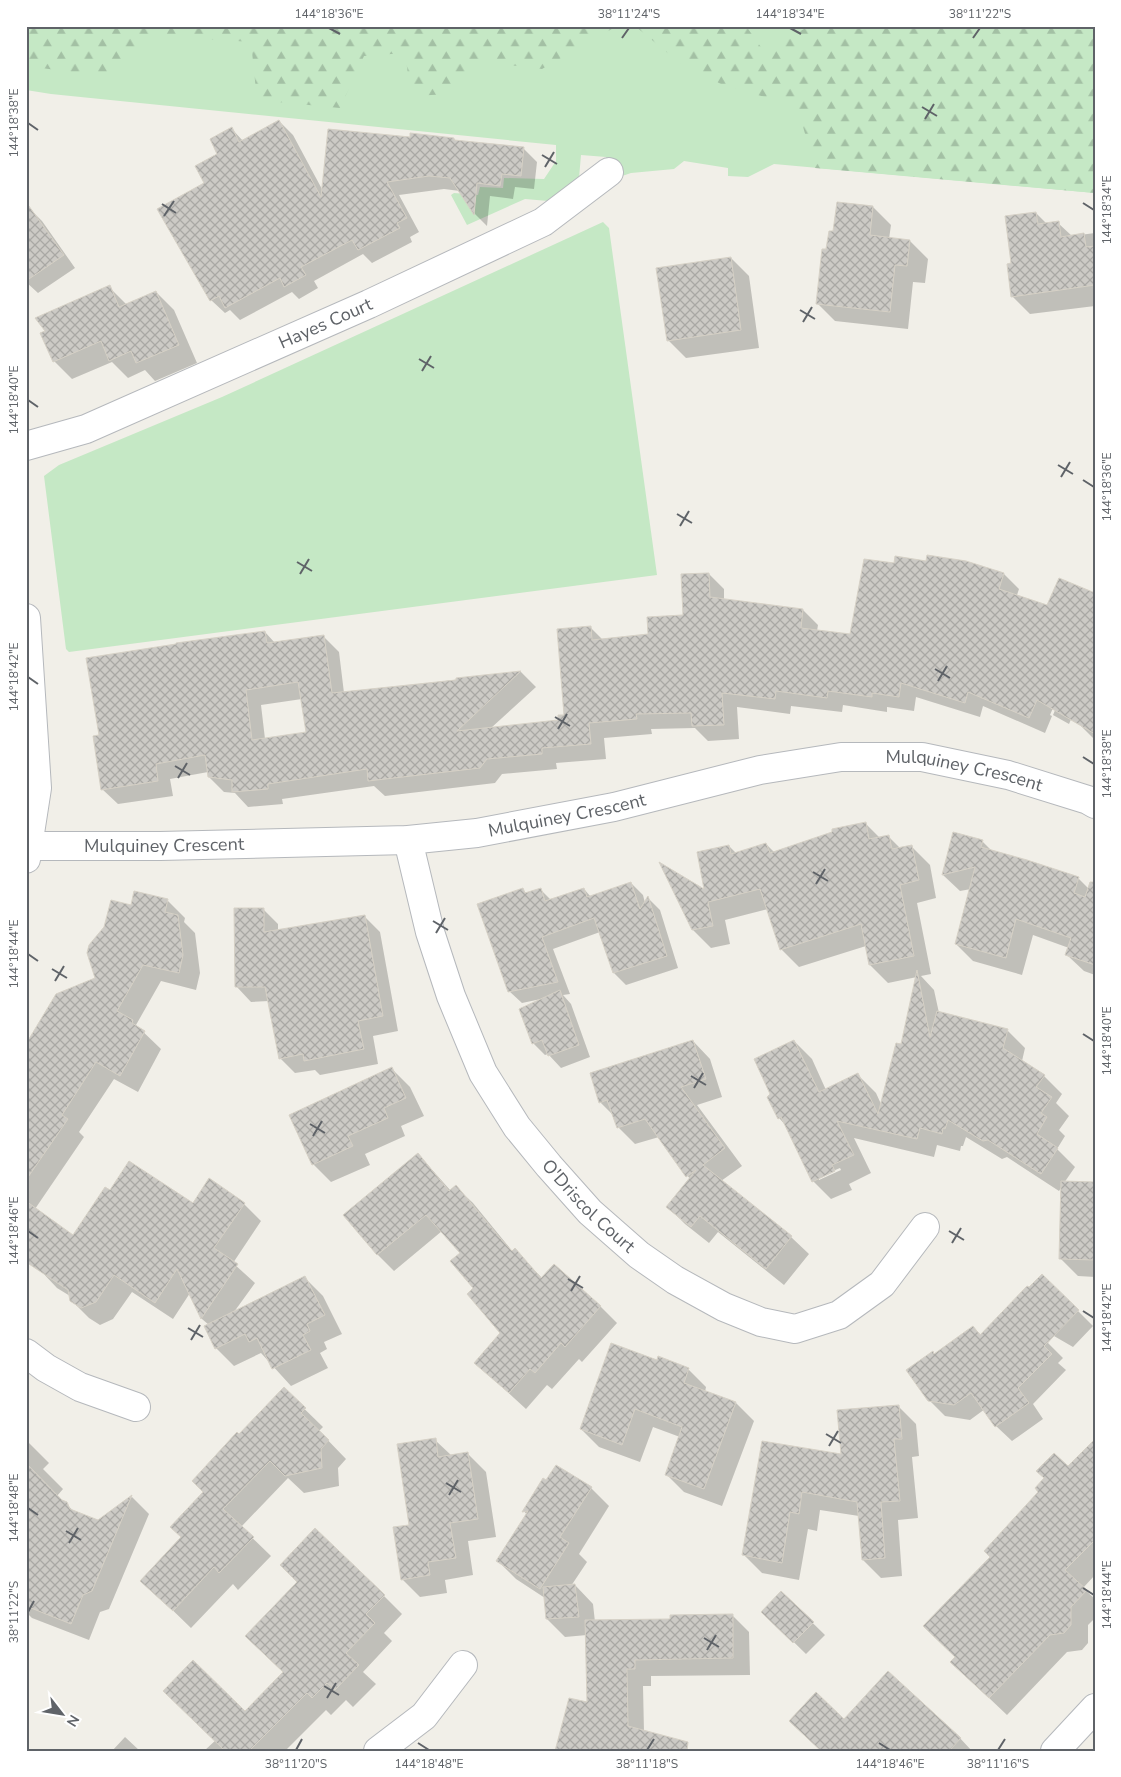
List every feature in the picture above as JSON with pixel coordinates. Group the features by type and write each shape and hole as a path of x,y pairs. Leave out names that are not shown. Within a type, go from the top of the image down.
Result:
{"street":[{"name":"Hayes Court","path":"26,446 86,429 369,304 543,222 609,172"},
{"path":"26,618 37,788 28,853"},
{"name":"Mulquiney Crescent","path":"28,853 160,846 408,840 477,832 604,809 760,770 841,757 922,757 1008,775 1088,800 1095,804"},
{"name":"O'Driscol Court","path":"408,840 430,932 451,996 483,1073 516,1127 549,1166 590,1212 639,1255 675,1280 724,1307 761,1322 794,1329 839,1315 882,1284 925,1227"},
{"path":"26,1353 46,1368 80,1387 136,1407"},
{"path":"378,1751 424,1716 463,1665"},
{"path":"1055,1751 1095,1708"}],"green space":[{"path":"26,26 1095,26 1095,193 774,164 748,177 728,176 728,168 684,161 674,169 631,173 622,176 612,168 606,157 581,155 579,178 560,202 525,199 467,225 451,195 454,193 478,195 480,187 503,188 504,178 544,179 556,161 556,145 26,90"},
{"path":"26,26 617,26 542,69 476,61 451,94 411,96 405,53 364,56 340,108 257,100 251,42 149,35 110,77 26,66"},
{"path":"635,26 746,26 763,50 810,26 1053,26 1095,32 1095,193 815,168 797,106 725,86 681,64"},
{"path":"603,222 609,228 657,575 69,652 66,649 44,476 59,465 222,397"}],"building":[{"path":"279,120 321,197 328,129 410,137 410,133 454,138 454,140 524,147 521,176 502,174 500,186 477,183 474,215 450,178 429,176 387,182 407,218 397,223 400,228 358,250 352,240 301,267 306,275 284,287 280,278 225,308 219,296 210,301 157,209 204,183 195,166 217,154 210,139 232,127 239,142"},
{"path":"26,202 64,255 26,281"},
{"path":"837,202 873,206 870,235 910,240 907,266 895,265 890,312 816,304 822,249 826,249 829,231 833,231"},
{"path":"1036,212 1038,224 1059,221 1061,237 1084,233 1086,247 1095,246 1095,285 1011,297 1007,264 1011,263 1005,216"},
{"path":"731,257 741,330 667,341 656,268"},
{"path":"110,285 119,307 156,291 179,345 136,363 131,351 109,361 101,341 53,362 40,333 45,331 35,318"},
{"path":"927,555 966,561 1004,573 999,589 1047,605 1059,578 1095,593 1095,734 1037,700 1029,718 968,692 965,703 901,683 899,697 872,693 872,697 828,691 827,698 776,691 775,699 722,693 724,725 692,726 691,713 636,714 637,719 589,723 591,744 542,748 542,754 487,759 480,768 368,781 367,769 268,784 268,789 232,792 232,780 208,777 205,755 156,764 158,781 101,790 93,736 99,735 86,658 265,631 267,643 324,635 332,693 521,671 457,731 558,720 558,715 564,715 557,629 591,626 592,640 648,634 647,617 683,615 681,574 709,573 710,597 803,609 801,628 850,634 864,559 894,563 895,556 926,561","holes":["298,682 306,732 252,740 246,690"]},
{"path":"866,822 869,839 889,835 892,849 912,845 919,880 900,885 914,956 869,965 861,924 780,950 760,889 708,902 713,926 692,930 659,862 704,889 697,852 729,845 731,854 766,843 770,853 832,832 832,829"},
{"path":"953,832 983,840 981,847 1079,877 1074,893 1085,897 1090,882 1095,882 1095,965 1065,955 1071,938 1016,919 1006,958 955,944 975,867 942,875"},
{"path":"631,882 640,909 648,896 667,956 613,973 594,918 542,937 558,982 508,992 477,904 523,888 525,893 541,888 545,901 584,888 587,897"},
{"path":"134,891 168,899 165,912 178,915 183,955 179,973 143,965 117,1011 133,1020 132,1023 145,1031 120,1076 96,1062 62,1115 68,1119 26,1180 26,1044 56,994 95,978 87,953 89,945 104,927 111,900 131,905"},
{"path":"234,908 264,908 264,932 365,915 383,1016 358,1021 364,1049 304,1061 303,1054 279,1059 265,987 235,987"},
{"path":"917,970 930,1037 937,1011 1008,1029 1003,1048 1045,1075 1036,1087 1052,1097 1041,1113 1047,1117 1037,1134 1058,1148 1041,1174 988,1140 983,1141 948,1120 942,1134 920,1128 917,1139 837,1121 854,1155 832,1165 835,1171 812,1182 781,1117 778,1119 767,1097 770,1094 754,1059 794,1040 819,1092 858,1073 878,1114 896,1043 901,1044"},
{"path":"560,990 579,1045 548,1056 542,1040 532,1044 519,1009"},
{"path":"693,1040 706,1079 681,1087 725,1148 703,1165 792,1236 766,1269 700,1216 691,1227 666,1207 696,1170 686,1177 645,1119 617,1128 607,1100 599,1103 590,1073"},
{"path":"392,1067 406,1098 384,1108 388,1118 348,1136 353,1146 312,1165 289,1115"},
{"path":"418,1153 449,1191 456,1185 500,1238 512,1251 515,1248 541,1278 554,1264 601,1306 565,1347 561,1343 535,1373 530,1369 509,1393 474,1363 500,1333 467,1294 473,1288 450,1261 460,1253 426,1215 377,1255 343,1215"},
{"path":"129,1161 193,1203 209,1178 245,1203 214,1248 238,1264 201,1319 177,1269 155,1303 114,1275 96,1302 81,1308 70,1301 68,1290 26,1262 26,1201 73,1235 105,1187 110,1190"},
{"path":"1061,1181 1095,1182 1094,1260 1059,1259"},
{"path":"1042,1274 1079,1310 1044,1346 1052,1354 1018,1388 1029,1403 995,1427 971,1393 954,1405 928,1401 906,1370 933,1351 934,1354 973,1326 980,1335 1027,1286 1029,1287"},
{"path":"305,1276 325,1315 307,1324 310,1331 303,1335 311,1350 272,1369 257,1338 249,1342 245,1334 215,1349 204,1326"},
{"path":"611,1343 657,1360 658,1356 689,1368 684,1383 736,1402 704,1489 665,1475 682,1427 635,1409 622,1445 580,1429"},
{"path":"284,1387 306,1408 301,1413 329,1440 321,1449 322,1468 285,1476 270,1461 223,1509 254,1537 219,1573 214,1567 173,1611 140,1581 181,1537 170,1527 203,1492 192,1481 237,1432 239,1434"},
{"path":"899,1405 902,1439 894,1439 900,1501 881,1502 885,1558 862,1560 857,1502 802,1492 799,1514 790,1512 782,1563 742,1555 762,1441 841,1454 837,1410"},
{"path":"436,1438 438,1457 468,1452 478,1519 450,1523 456,1558 428,1562 430,1575 401,1580 393,1527 409,1525 397,1444"},
{"path":"1095,1439 1095,1540 1065,1570 1087,1590 1071,1607 1071,1625 1064,1633 1050,1635 989,1698 950,1662 955,1657 923,1626 990,1557 984,1551 1038,1492 1035,1488 1044,1478 1036,1471 1054,1453 1068,1466"},
{"path":"26,1463 62,1500 67,1502 70,1509 98,1520 132,1495 92,1591 83,1595 71,1624 26,1606"},
{"path":"556,1465 592,1487 560,1537 569,1543 540,1589 496,1561 528,1511 522,1512 543,1478 546,1480"},
{"path":"315,1528 385,1595 366,1614 375,1623 346,1653 359,1665 335,1690 327,1683 312,1698 307,1693 249,1751 225,1751 163,1691 193,1660 245,1711 283,1672 245,1636 297,1582 280,1565"},
{"path":"575,1584 579,1617 546,1619 543,1587"},
{"path":"781,1591 814,1622 793,1643 761,1612"},
{"path":"733,1614 733,1658 635,1660 635,1669 627,1669 628,1726 688,1742 687,1751 555,1751 569,1698 587,1702 585,1620 670,1619 670,1615"},
{"path":"888,1671 961,1738 949,1751 821,1751 789,1721 816,1692 844,1719"}]}
